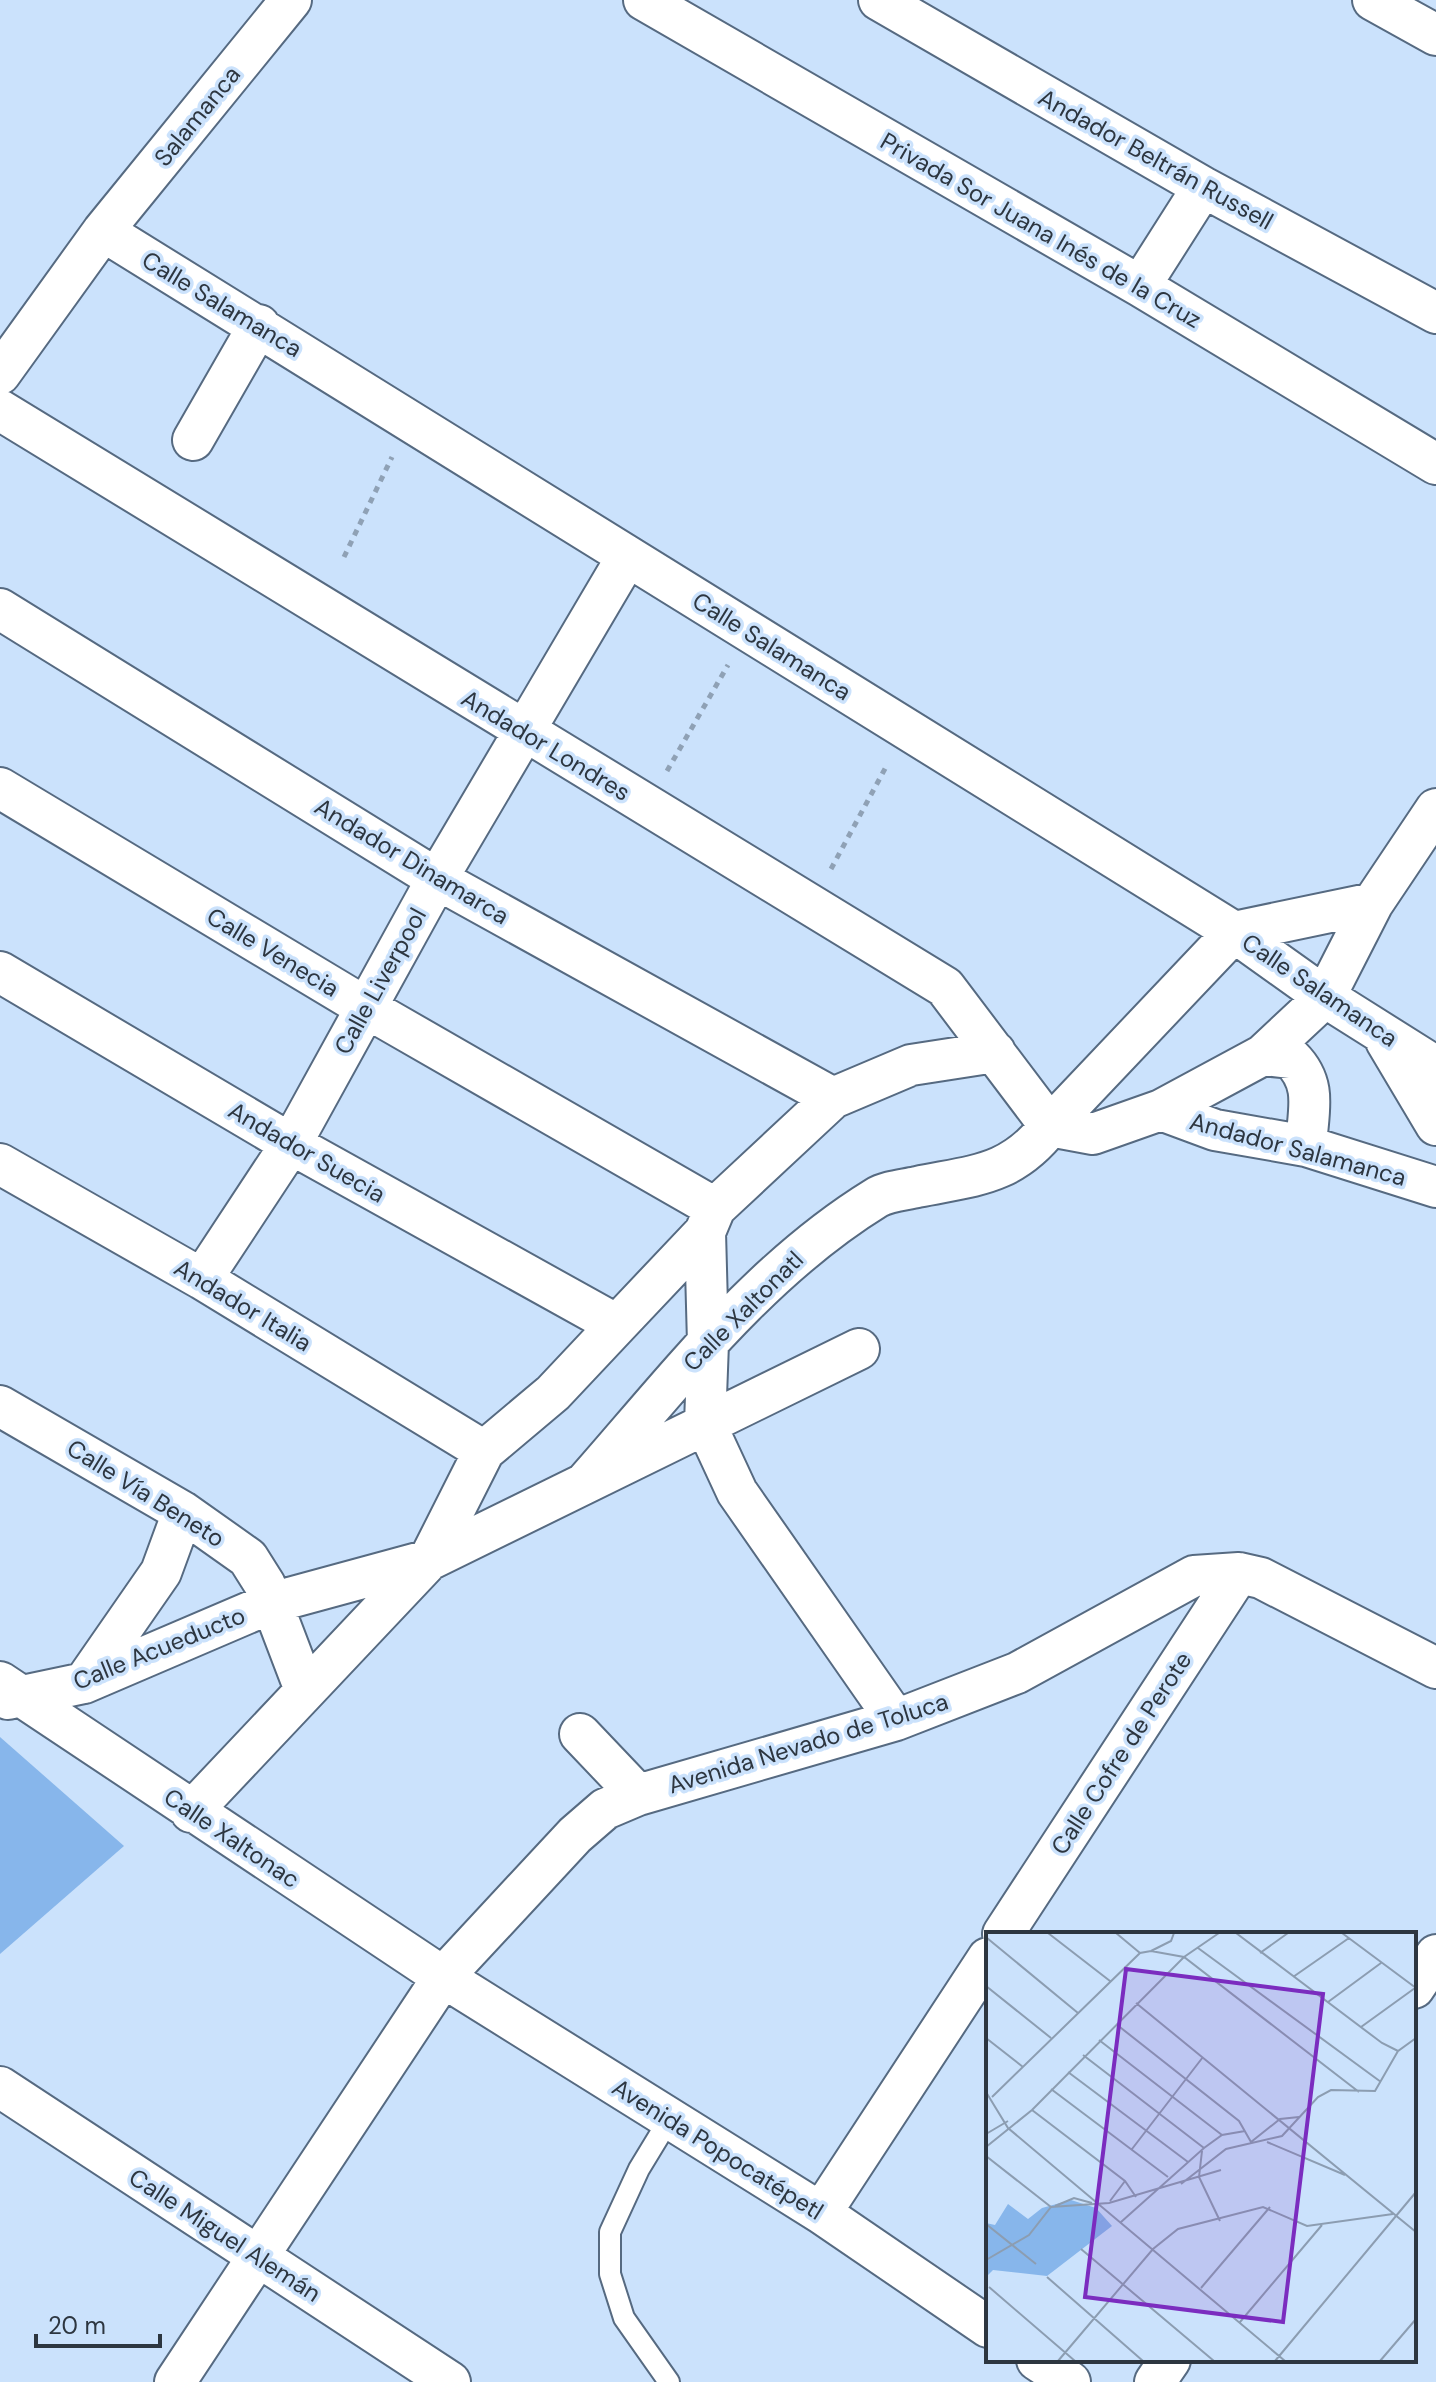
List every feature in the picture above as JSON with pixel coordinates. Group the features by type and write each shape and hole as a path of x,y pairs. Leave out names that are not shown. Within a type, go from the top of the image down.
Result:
{"street":[{"name":"Salamanca","path":"0,374 103,231 291,0"},
{"name":"Privada Sor Juana Inés de la Cruz","path":"644,0 1140,286 1436,464"},
{"name":"Andador Beltrán Russell","path":"879,0 1203,187 1436,313"},
{"path":"1373,0 1436,35"},
{"path":"1140,286 1203,187"},
{"name":"Calle Salamanca","path":"103,231 1234,932 1325,997 1436,1067"},
{"path":"193,440 259,325"},
{"name":"Andador Londres","path":"0,410 945,987 1050,1126"},
{"name":"Calle Liverpool","path":"202,1279 291,1144 437,879 627,557"},
{"name":"Andador Dinamarca","path":"0,609 437,879 833,1098"},
{"name":"Calle Venecia","path":"0,788 365,1007 710,1220"},
{"path":"1050,1126 1093,1134 1161,1110 1263,1055 1325,997 1373,903 1436,809"},
{"path":"1234,932 1373,903"},
{"name":"Calle Xaltonatl","path":"585,1483 708,1343 782,1265 879,1195 997,1170 1031,1151 1050,1126 1234,932"},
{"name":"Andador Suecia","path":"0,972 291,1144 617,1325"},
{"path":"1382,1034 1436,1125"},
{"name":"Calle Xaltonatl","path":"191,1812 429,1560 484,1451 553,1393 710,1220 833,1098 911,1065 995,1052"},
{"path":"1263,1055 1291,1058 1306,1072 1310,1089 1306,1146"},
{"name":"Andador Salamanca","path":"1161,1110 1215,1130 1306,1146 1436,1187"},
{"name":"Andador Italia","path":"0,1164 202,1279 484,1451"},
{"path":"710,1220 705,1423 737,1492 896,1720"},
{"name":"Calle Xaltonatl","path":"271,1603 429,1560 859,1349"},
{"name":"Calle Vía Beneto","path":"0,1406 183,1512 248,1558 265,1585 305,1690"},
{"path":"84,1683 161,1572 183,1512"},
{"name":"Avenida Nevado de Toluca","path":"175,2382 443,1977 575,1835 605,1809 638,1795 896,1720 1017,1673 1194,1576 1239,1573 1261,1578 1436,1668"},
{"name":"Calle Cofre de Perote","path":"1004,1932 1239,1573"},
{"name":"Calle Acueducto","path":"8,1693 84,1683 271,1603"},
{"name":"Calle Xaltonac","path":"8,1693 443,1977"},
{"path":"580,1734 638,1795"},
{"path":"1416,1985 1436,1955"},
{"path":"821,2213 986,1961"},
{"name":"Avenida Popocatépetl","path":"443,1977 821,2213 986,2326"},
{"name":"Calle Miguel Alemán","path":"0,2087 450,2382"},
{"path":"1040,2362 1070,2382"},
{"path":"1155,2382 1169,2362"}],"lane":[{"path":"669,2382 624,2318 610,2274 610,2232 639,2169 670,2118"}],"path":[{"path":"344,557 410,420"},
{"path":"647,806 748,631"},
{"path":"812,906 906,729"}],"shaded area":[{"path":"0,1737 124,1846 0,1954"}]}
